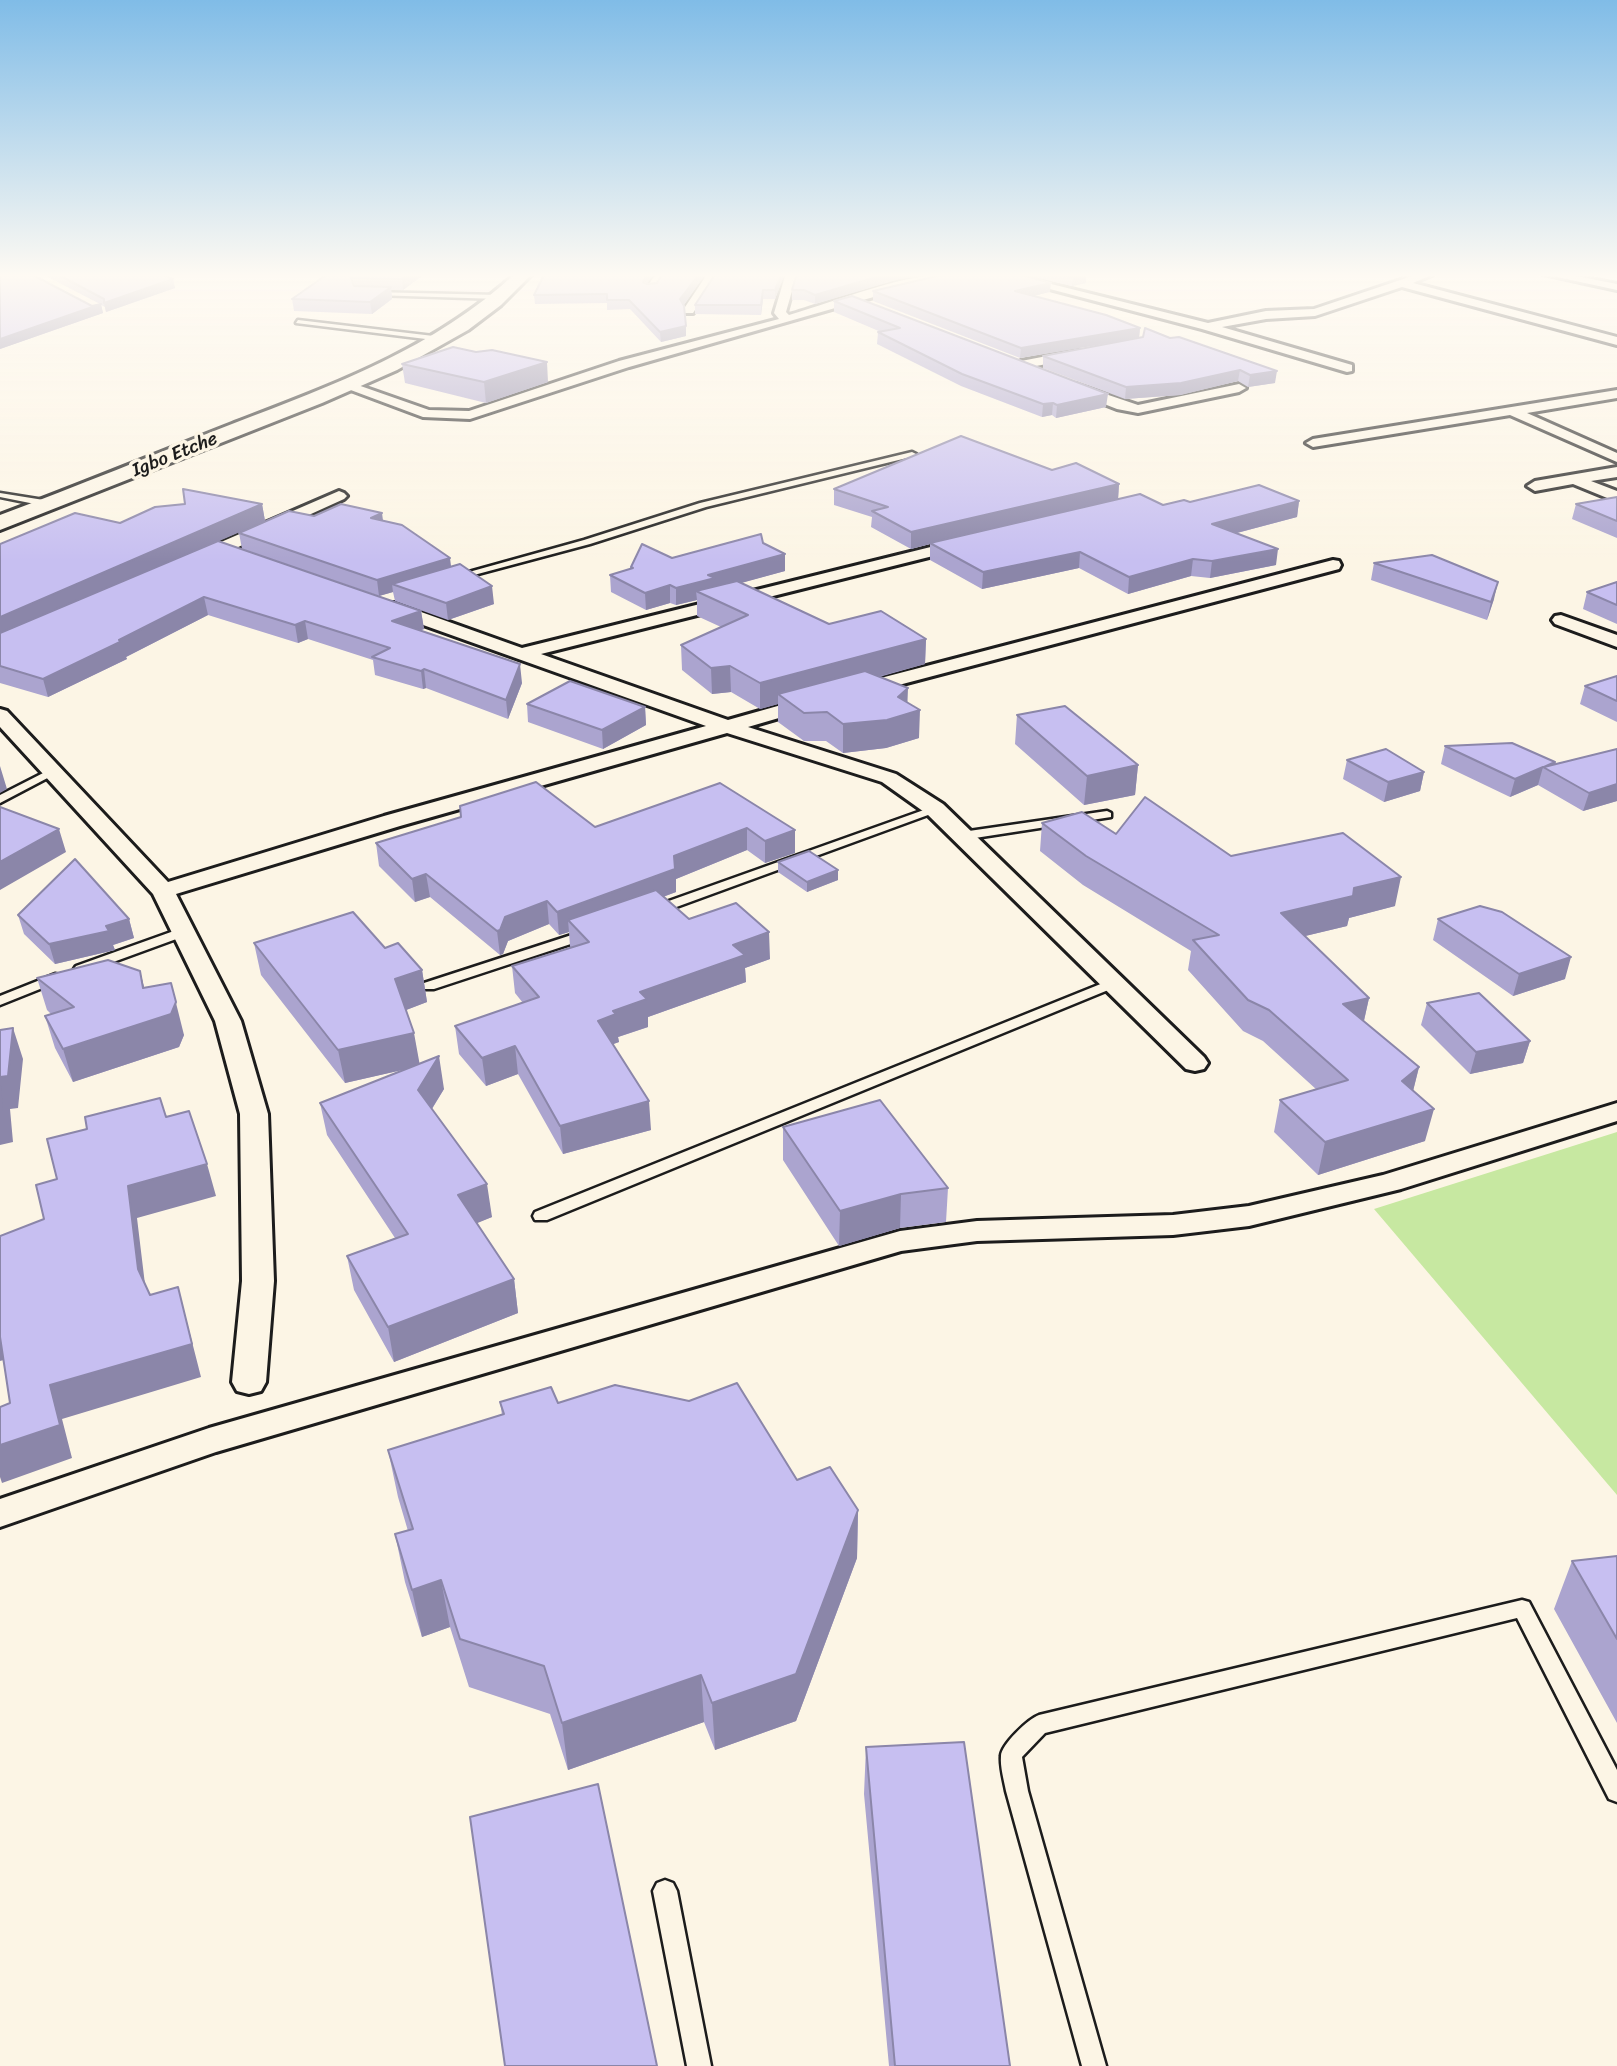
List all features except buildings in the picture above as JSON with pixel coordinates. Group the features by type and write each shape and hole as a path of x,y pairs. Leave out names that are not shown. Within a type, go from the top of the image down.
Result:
{"street":[{"name":"Igbo Etche","path":"0,523 347,386 381,369"},
{"path":"347,386 428,414 470,415 605,369"},
{"path":"1030,369 1122,407 1138,409 1239,388"},
{"path":"1313,443 1617,394"},
{"path":"1510,410 1617,458"},
{"path":"1535,486 1617,472"},
{"path":"1576,480 1617,497"},
{"path":"183,565 339,496"},
{"path":"523,653 983,539"},
{"path":"220,549 246,558"},
{"path":"163,891 392,821 726,726 1333,565"},
{"path":"374,602 726,726 889,778 935,809 1195,1063"},
{"path":"1561,620 1617,641"},
{"path":"0,715 163,891 228,1021 254,1114 258,1281 249,1382"},
{"path":"0,1513 209,1441 900,1241 940,1233 1151,1227 1215,1222 1312,1203 1430,1172 1617,1112"}],"lane":[{"path":"439,582 587,542 703,505 912,454"},
{"path":"0,495 50,504"},
{"path":"0,800 53,771"},
{"path":"646,914 935,809"},
{"path":"962,836 1108,815"},
{"path":"0,1001 185,931"},
{"path":"429,986 595,931"},
{"path":"541,1216 1113,983"},
{"path":"1094,2066 1017,1791 1011,1754 1039,1725 1522,1608 1617,1791"},
{"path":"665,1891 699,2066"}],"green space":[{"path":"1617,1132 1617,1495 1374,1209"}]}
